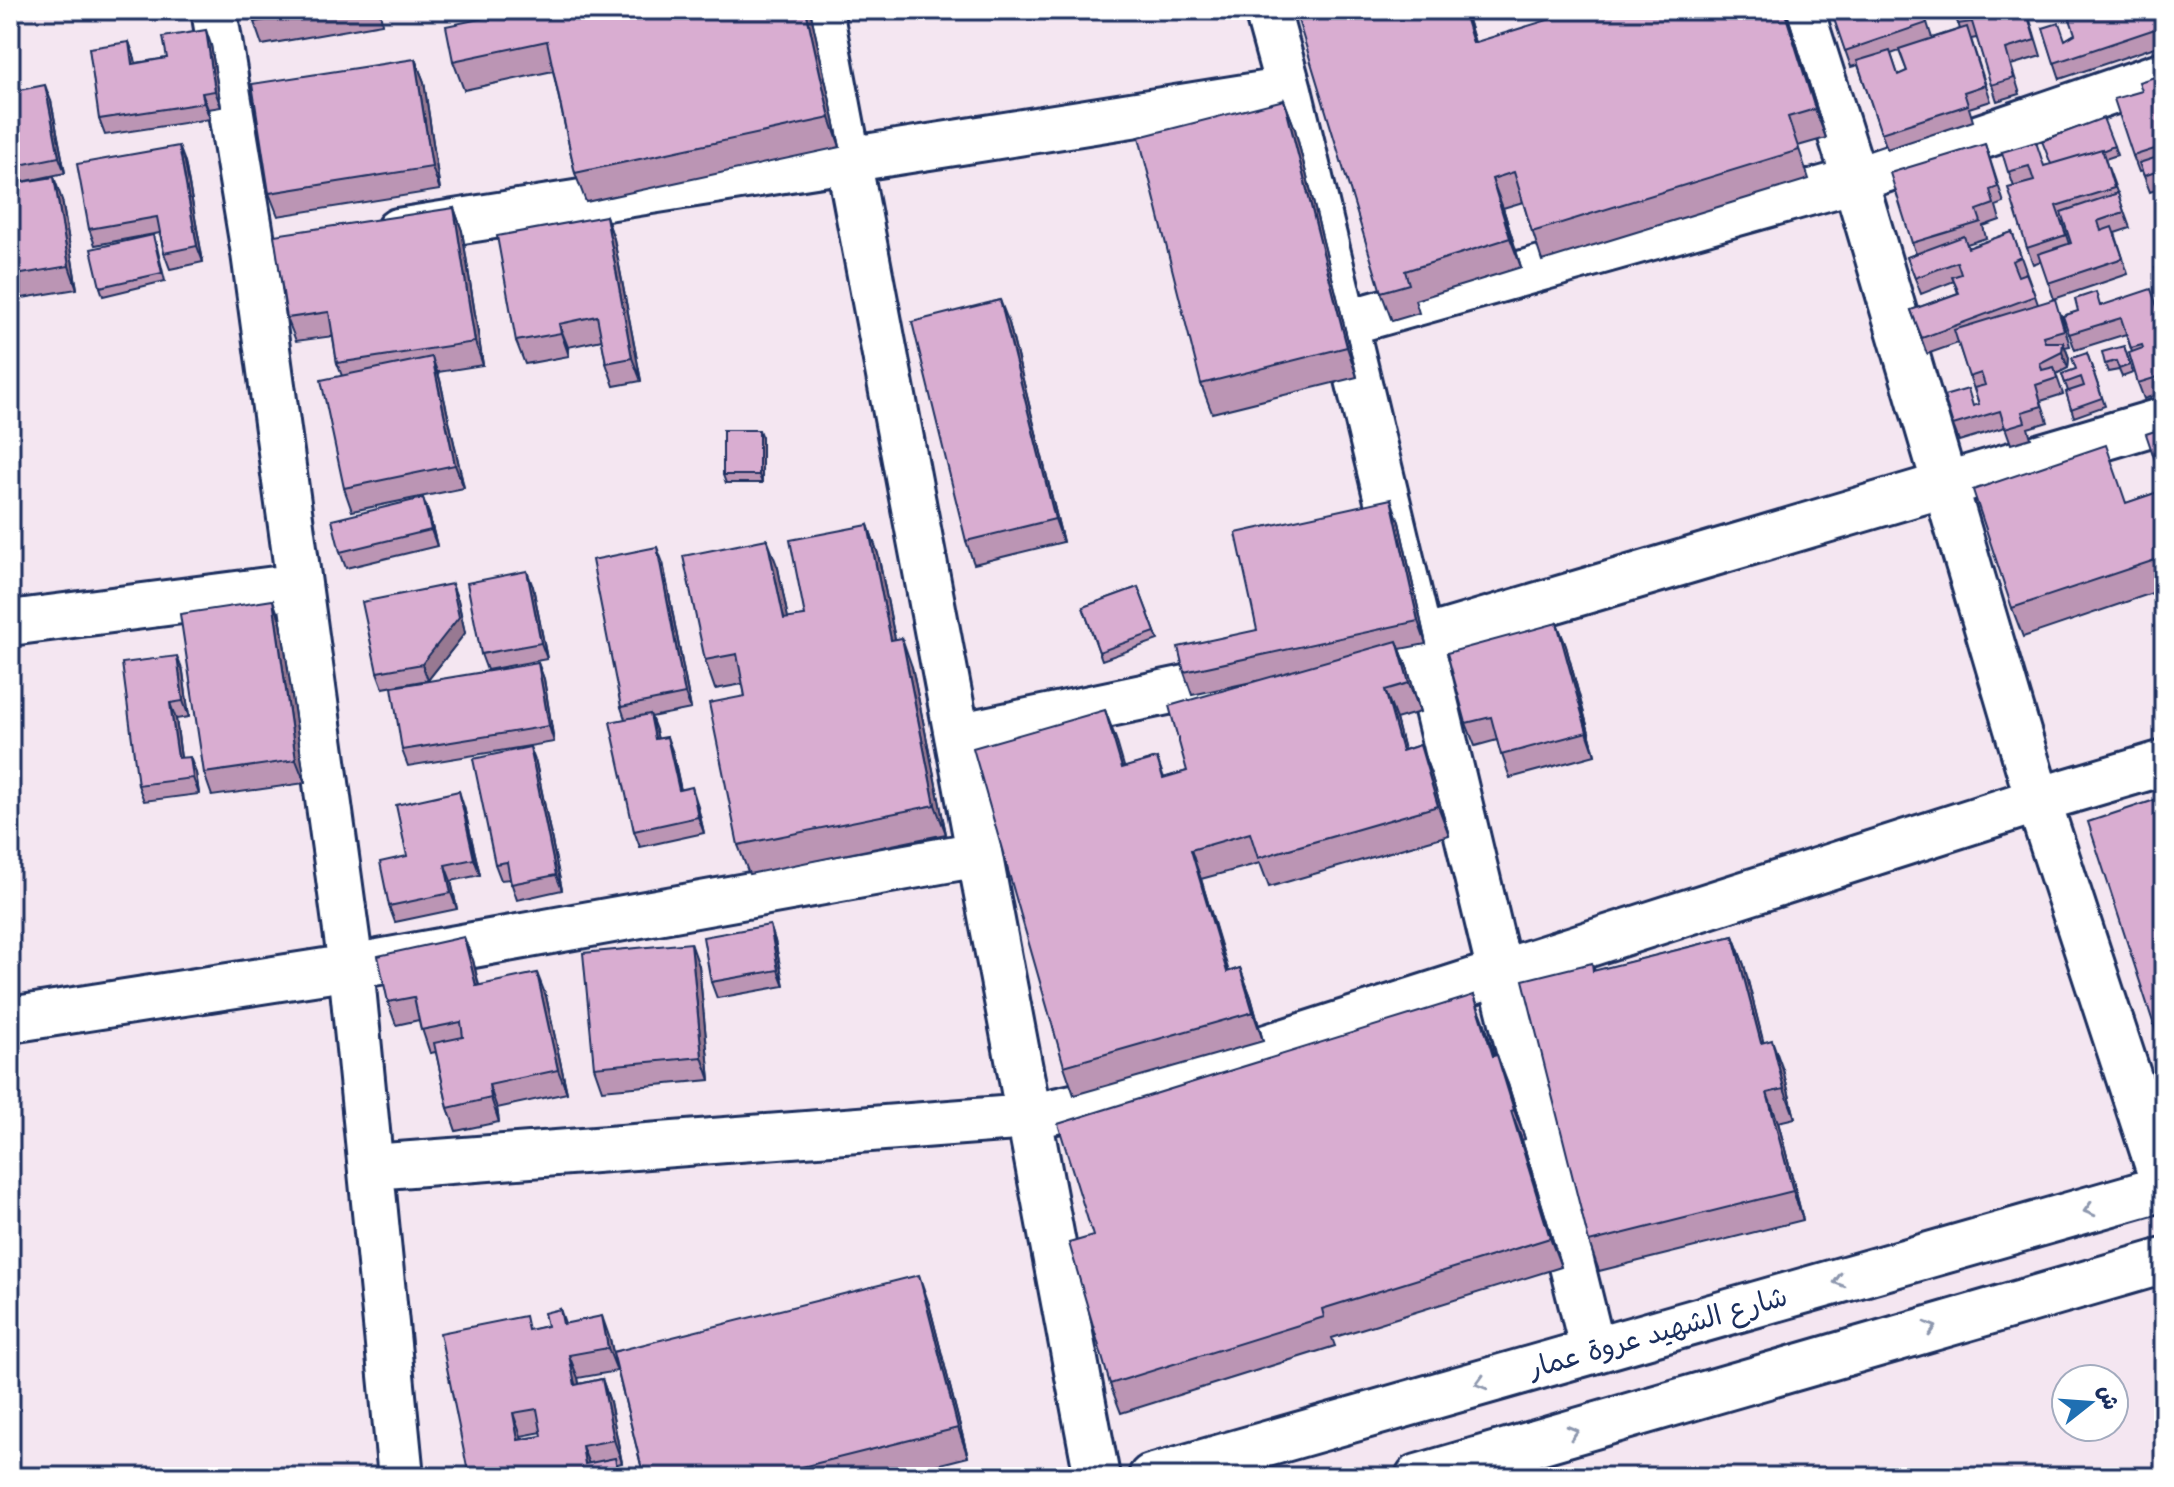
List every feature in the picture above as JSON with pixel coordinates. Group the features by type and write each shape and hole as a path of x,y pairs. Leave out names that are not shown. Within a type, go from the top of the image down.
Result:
{"street":[{"path":"214,10 270,251 299,586 351,967 401,1477"},
{"path":"820,10 1097,1477"},
{"path":"1267,10 1289,90 1593,1351"},
{"path":"1801,10 1855,180 2038,800 2164,1187"},
{"path":"1345,323 1855,180 2164,74"},
{"path":"363,236 1289,90"},
{"path":"1358,653 1420,640 2164,420"},
{"path":"10,623 299,586"},
{"path":"957,736 1281,669"},
{"path":"372,1167 1028,1117 1096,1102 2038,800 2164,763"},
{"path":"10,1020 351,967 979,854"},
{"name":"شارع الشهيد عروة عمار","path":"1151,1477 2164,1187"},
{"path":"1418,1477 2164,1261"}],"building":[{"path":"251,10 324,10 254,22"},
{"path":"518,10 806,10 830,118 575,173 547,41 453,61 446,26"},
{"path":"1295,10 1463,10 1473,43 1580,10 1784,10 1815,109 1788,117 1799,150 1532,232 1514,172 1492,179 1510,238 1405,271 1409,284 1381,292"},
{"path":"1831,10 1922,10 1927,23 1845,51"},
{"path":"1954,10 2026,10 2035,40 2006,49 2014,78 1991,85 1972,22 1958,24"},
{"path":"2067,10 2164,10 2164,26 2054,63 2043,28 2059,23 2065,40 2075,34"},
{"path":"1967,27 1985,85 1964,92 1968,105 1881,133 1857,61 1890,51 1898,75 1907,71 1899,49"},
{"path":"206,30 215,91 202,93 204,103 99,119 89,48 129,42 132,64 167,58 163,37"},
{"path":"415,59 432,167 269,193 252,84"},
{"path":"2164,74 2164,146 2133,156 2114,99 2142,91 2139,82"},
{"path":"45,85 59,157 10,167 10,92"},
{"path":"1284,100 1347,347 1201,384 1139,137"},
{"path":"2103,118 2114,146 2051,164 2042,141"},
{"path":"2036,142 2044,166 2102,149 2114,188 2056,206 2066,235 2027,248 2008,188 2034,181 2029,166 2008,172 2002,152"},
{"path":"1985,144 1998,187 1990,190 1994,204 1977,210 1981,222 1912,243 1890,173"},
{"path":"179,146 197,246 164,253 157,217 89,229 77,164"},
{"path":"2164,155 2164,169 2144,176 2139,163"},
{"path":"54,177 69,266 10,276 10,184"},
{"path":"2118,193 2124,212 2098,221 2101,231 2112,227 2123,258 2048,283 2038,254 2071,243 2061,212"},
{"path":"454,208 475,342 337,363 329,312 287,318 274,235"},
{"path":"606,216 632,358 606,363 597,316 559,324 561,333 516,341 497,236"},
{"path":"2012,232 2021,257 2012,261 2018,276 2026,273 2035,296 1922,338 1911,310 1959,293 1952,277 1961,274 1957,262 1915,278 1907,257 1964,236 1968,248"},
{"path":"153,235 162,273 100,287 91,249"},
{"path":"2164,265 2164,290 2162,291 2155,268"},
{"path":"2151,289 2164,327 2164,375 2138,383 2129,353 2143,348 2142,345 2131,348 2121,318 2069,334 2063,316 2078,311 2075,299 2096,292 2100,306"},
{"path":"2055,299 2064,330 2043,336 2045,342 2063,342 2062,352 2040,363 2042,370 2054,367 2057,378 2036,385 2042,406 2022,412 2025,422 2005,428 2000,411 1953,425 1944,396 1968,389 1973,406 1979,404 1974,388 1985,385 1981,373 1969,377 1954,330"},
{"path":"1000,300 1055,519 966,541 912,322"},
{"path":"2124,346 2130,365 2119,369 2116,361 2105,364 2102,352"},
{"path":"2087,353 2102,398 2071,409 2066,392 2084,386 2081,377 2065,383 2062,374 2076,369 2072,358"},
{"path":"432,357 455,465 344,488 321,380"},
{"path":"2164,428 2164,487 2146,434"},
{"path":"723,430 759,430 759,475 723,475"},
{"path":"2106,445 2126,503 2164,490 2164,557 2012,608 1973,490"},
{"path":"423,498 431,530 340,552 332,520"},
{"path":"1391,499 1418,621 1184,672 1178,647 1257,630 1236,533"},
{"path":"868,525 891,640 902,638 935,805 738,845 709,703 745,696 737,654 705,660 683,556 767,539 784,619 805,616 790,540"},
{"path":"657,547 685,694 621,707 592,560"},
{"path":"527,571 541,643 481,654 467,583"},
{"path":"452,584 459,617 422,664 377,672 362,602"},
{"path":"1138,587 1155,632 1099,652 1083,607"},
{"path":"273,600 296,760 204,773 180,614"},
{"path":"1557,623 1587,732 1501,755 1491,717 1466,723 1447,653"},
{"path":"1397,641 1409,683 1385,690 1402,751 1420,745 1438,806 1258,858 1250,833 1191,850 1227,972 1240,968 1253,1012 1064,1066 973,748 1105,710 1122,768 1157,758 1163,778 1187,771 1169,706"},
{"path":"177,656 183,701 170,703 178,758 190,757 193,778 138,785 122,663"},
{"path":"538,663 549,726 402,750 392,687"},
{"path":"650,714 655,739 667,737 679,790 692,787 698,817 634,831 610,722"},
{"path":"530,747 556,875 511,884 507,862 495,864 473,759"},
{"path":"459,791 474,859 445,865 451,893 389,906 380,862 407,856 396,805"},
{"path":"2164,797 2164,1056 2088,822"},
{"path":"770,925 778,970 711,982 703,937"},
{"path":"1733,936 1761,1043 1772,1040 1784,1089 1767,1093 1793,1191 1589,1242 1523,980 1592,963 1593,971"},
{"path":"464,937 476,986 537,973 558,1070 489,1085 491,1098 448,1108 434,1043 463,1037 461,1022 421,1030 414,997 388,1002 378,956"},
{"path":"691,943 702,1057 594,1067 583,953"},
{"path":"1474,995 1493,1056 1497,1055 1550,1238 1322,1309 1324,1317 1110,1384 1069,1243 1093,1236 1058,1124"},
{"path":"919,1275 958,1428 762,1477 644,1477 613,1352"},
{"path":"560,1309 563,1324 602,1316 608,1348 569,1355 575,1385 602,1379 614,1440 582,1446 585,1464 615,1458 619,1477 469,1477 440,1333 525,1316 528,1330 547,1326 544,1313","holes":["537,1409 542,1436 518,1440 513,1413"]}]}
